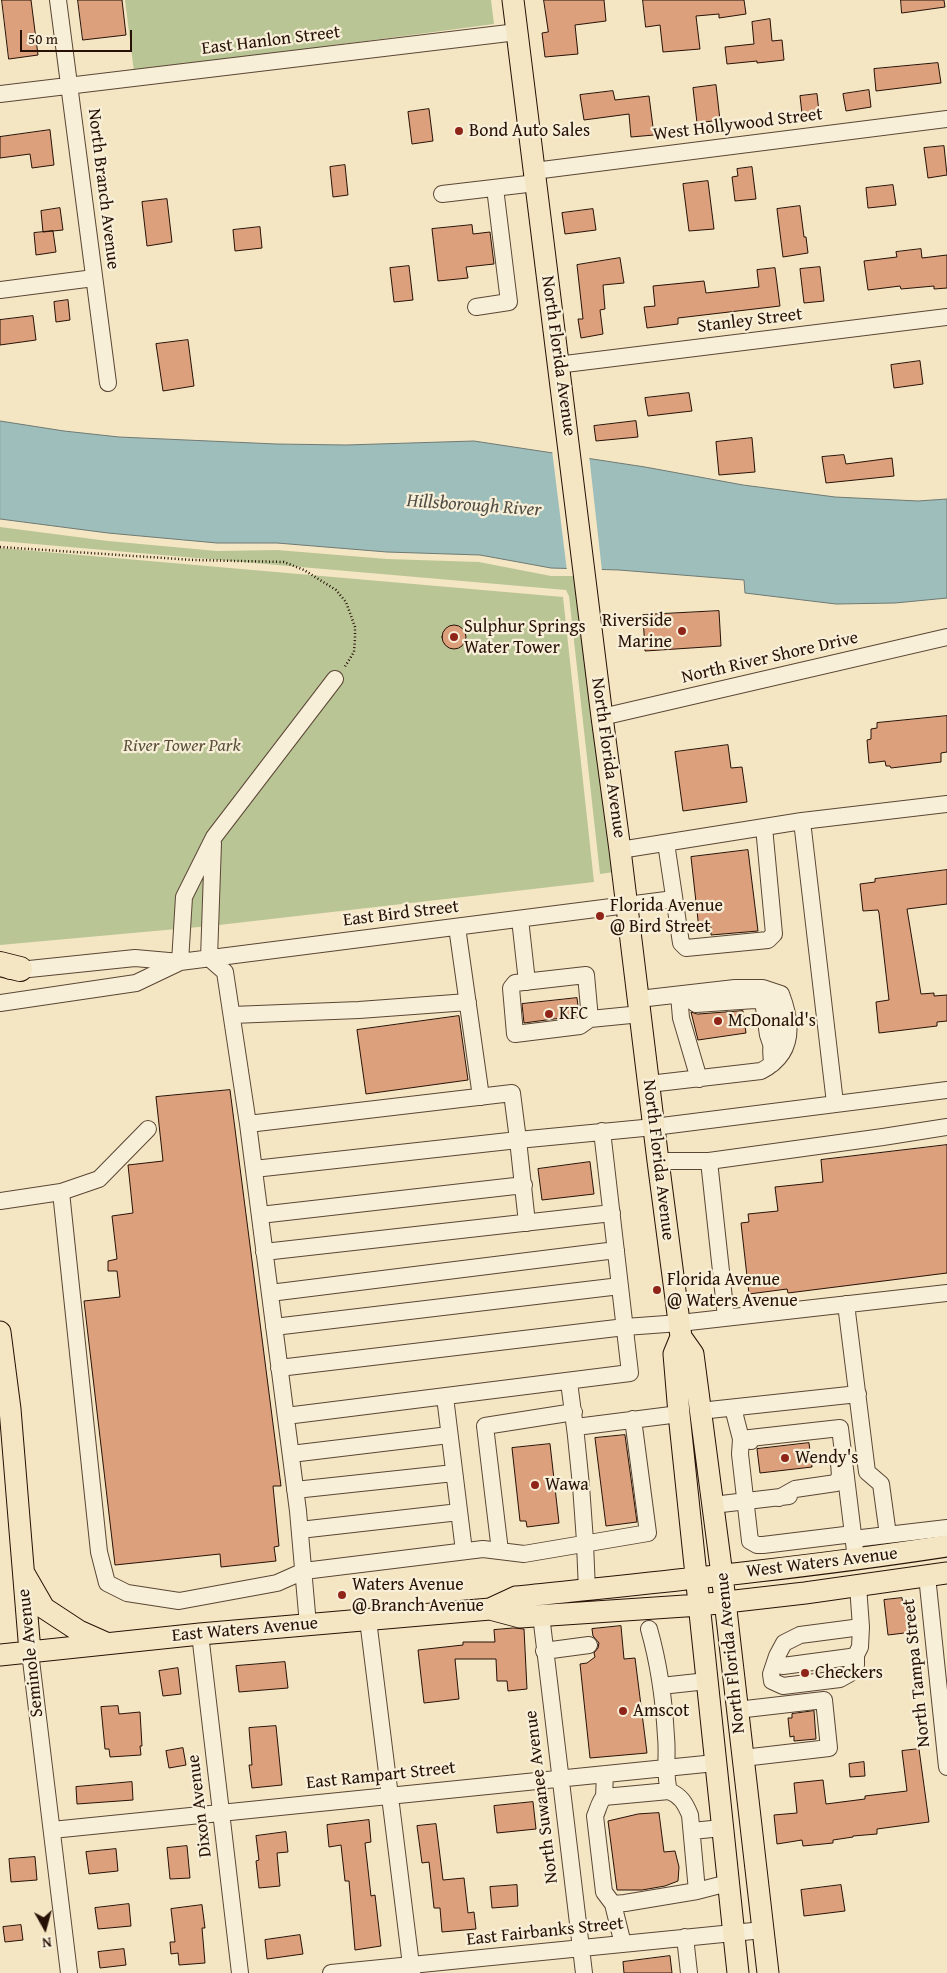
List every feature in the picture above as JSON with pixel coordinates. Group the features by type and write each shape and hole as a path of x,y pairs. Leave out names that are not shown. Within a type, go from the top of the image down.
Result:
{"main road":[{"name":"North Florida Avenue","path":"513,0 680,1330 693,1354 713,1505 768,1973"},
{"name":"North Florida Avenue","path":"680,1330 674,1354 738,1973"},
{"name":"Seminole Avenue","path":"0,1332 10,1409 30,1652"},
{"name":"West Waters Avenue","path":"698,1578 722,1575 854,1544 914,1542 947,1546"},
{"path":"22,1569 44,1608 79,1631 109,1644"},
{"name":"West Waters Avenue","path":"725,1602 858,1586 937,1574"},
{"name":"East Waters Avenue","path":"0,1655 200,1634 490,1608 516,1597 698,1578"},
{"name":"East Waters Avenue","path":"490,1608 520,1617 725,1602"}],"street":[{"name":"North Branch Avenue","path":"58,0 108,383"},
{"name":"East Hanlon Street","path":"0,94 69,84 517,32"},
{"name":"West Hollywood Street","path":"442,194 495,188 535,177 947,119"},
{"path":"476,307 509,302 495,188"},
{"path":"0,290 94,278"},
{"name":"Stanley Street","path":"558,365 947,318"},
{"name":"North River Shore Drive","path":"602,718 947,637"},
{"path":"180,962 184,897 214,837 334,679"},
{"path":"620,850 802,821 947,804"},
{"path":"802,821 835,1103"},
{"path":"666,842 681,943 686,948 768,940 774,934 764,827"},
{"path":"214,837 209,958 225,972 232,1015 291,1454 308,1625"},
{"name":"East Bird Street","path":"7,968 135,958 180,962 674,899"},
{"path":"520,919 527,982"},
{"path":"457,927 481,1097"},
{"name":"East Bird Street","path":"0,1003 136,983 180,962"},
{"path":"590,1019 586,975 515,983 512,988 515,1034 580,1026 590,1019 681,994 735,988 763,988 781,994 787,1009 790,1026 782,1056 772,1064 752,1073 649,1084"},
{"path":"681,994 696,1004 754,1000 774,1002 782,1013 782,1023 771,1044 772,1064"},
{"path":"681,994 681,1018 699,1079"},
{"path":"232,1015 359,1010 468,1002"},
{"path":"254,1169 654,1127 947,1090"},
{"path":"248,1124 512,1093 527,1222"},
{"path":"658,1161 709,1161 947,1127"},
{"path":"0,1201 61,1192 99,1179 148,1129"},
{"path":"286,1416 630,1373 602,1131"},
{"path":"709,1161 726,1317"},
{"path":"260,1215 524,1185"},
{"path":"61,1192 99,1552 107,1583 127,1593 179,1601 277,1583 304,1571 484,1549 524,1554 648,1533 633,1419"},
{"path":"264,1252 612,1213"},
{"path":"270,1293 616,1250"},
{"path":"274,1327 620,1286"},
{"path":"279,1368 625,1327 680,1330 726,1317 947,1293"},
{"path":"846,1304 867,1472 881,1484 888,1535"},
{"path":"569,1382 575,1420 586,1542 587,1590"},
{"path":"700,1411 858,1394"},
{"path":"445,1397 464,1551"},
{"path":"733,1408 741,1439 740,1454 750,1541 757,1545 854,1544 888,1535 914,1542 947,1528"},
{"path":"500,1551 486,1426 575,1420 633,1419 680,1414"},
{"path":"741,1439 840,1428 854,1544"},
{"path":"291,1454 449,1435"},
{"path":"741,1439 772,1444 826,1437 837,1446 840,1476 836,1483 795,1489 779,1498"},
{"path":"295,1490 454,1473"},
{"path":"713,1505 848,1489"},
{"path":"300,1530 459,1512"},
{"name":"North Tampa Street","path":"937,1574 947,1767"},
{"path":"858,1586 861,1627 860,1647 856,1655 783,1666 779,1663 777,1656 784,1643 800,1635 861,1627"},
{"name":"North Suwanee Avenue","path":"541,1615 584,1973"},
{"path":"368,1620 411,1969"},
{"path":"649,1628 658,1662 661,1686 666,1737 666,1782 669,1791"},
{"name":"Dixon Avenue","path":"200,1634 240,1973"},
{"path":"544,1651 589,1645"},
{"name":"Seminole Avenue","path":"30,1652 69,1973"},
{"path":"661,1686 707,1681"},
{"path":"737,1710 824,1700 829,1748 743,1758"},
{"name":"East Rampart Street","path":"52,1830 715,1763"},
{"path":"605,1774 604,1797 600,1801 600,1807 595,1816 604,1892 613,1904 622,1944"},
{"path":"604,1797 669,1791 678,1795 685,1803 690,1814 697,1891"},
{"path":"692,1830 722,1828"},
{"path":"613,1904 625,1904 697,1891 728,1883"},
{"name":"East Fairbanks Street","path":"331,1973 411,1969 685,1937 763,1930"},
{"path":"685,1937 689,1973"}],"path":[{"path":"0,547 103,556 284,562 304,570 336,590 346,602 355,627 354,652 348,664 334,679"}],"green space":[{"path":"125,0 491,0 494,24 134,72"},
{"path":"0,527 108,541 217,551 277,550 387,559 479,562 551,576 577,576 614,872 600,874 569,596 566,590 0,541"},
{"name":"River Tower Park","path":"0,548 563,597 594,882 210,926 0,945"}],"water":[{"name":"Hillsborough River","path":"0,421 119,437 276,444 346,445 474,441 645,467 743,485 835,497 918,501 947,499 947,598 895,603 836,604 745,593 744,580 619,570 551,568 480,555 387,552 277,543 217,543 108,533 0,519"}],"pier":[{"path":"552,450 589,455 602,571 567,571"}],"building":[{"path":"2,0 31,0 38,55 9,59"},
{"path":"78,0 122,0 126,35 83,40"},
{"path":"544,0 604,0 606,21 575,25 578,54 545,57 542,33 548,32"},
{"path":"643,0 744,0 746,14 719,18 719,14 696,16 700,49 663,52 660,25 646,27"},
{"path":"901,0 944,0 945,7 902,13"},
{"path":"770,19 772,41 782,40 784,60 727,64 725,47 754,44 752,22"},
{"path":"938,63 941,83 876,91 874,69"},
{"path":"716,85 720,120 697,123 693,88"},
{"path":"869,90 871,107 846,111 843,94"},
{"path":"613,91 615,100 649,96 654,135 631,137 629,114 584,120 580,95"},
{"path":"817,94 819,112 802,114 800,96"},
{"path":"429,109 433,141 412,144 408,112"},
{"path":"50,130 54,165 32,168 30,154 0,158 0,137"},
{"path":"944,146 947,175 928,178 924,148"},
{"path":"345,165 348,195 333,197 330,167"},
{"path":"752,167 756,199 735,201 732,177 738,176 737,169"},
{"path":"708,181 714,229 689,231 683,184"},
{"path":"893,185 896,205 868,208 866,188"},
{"path":"167,199 172,242 147,246 142,202"},
{"path":"800,206 808,253 783,257 777,209"},
{"path":"60,208 63,230 43,232 41,211"},
{"path":"593,209 596,230 565,234 562,213"},
{"path":"472,225 473,234 490,232 494,264 466,267 468,278 438,281 432,229"},
{"path":"260,227 262,248 235,251 233,230"},
{"path":"53,231 56,252 36,255 34,233"},
{"path":"921,249 922,258 947,255 947,288 934,289 934,286 901,289 900,286 868,290 864,261 897,257 896,252"},
{"path":"620,258 624,283 603,285 605,309 600,310 603,334 581,338 578,319 583,319 577,265"},
{"path":"409,266 413,300 394,302 390,268"},
{"path":"820,267 824,301 804,303 800,269"},
{"path":"775,268 780,306 678,318 678,324 647,328 644,307 655,306 653,286 704,281 706,293 759,287 757,270"},
{"path":"68,300 70,320 56,322 54,302"},
{"path":"33,316 36,340 0,345 0,320"},
{"path":"188,340 194,386 163,391 156,344"},
{"path":"920,361 923,384 894,388 891,365"},
{"path":"689,393 692,411 648,416 645,398"},
{"path":"636,421 638,437 596,441 594,426"},
{"path":"752,438 755,472 719,475 716,442"},
{"path":"844,455 846,464 892,458 894,476 826,483 822,457"},
{"name":"Riverside Marine","path":"719,611 721,646 645,651 643,615"},
{"name":"Sulphur Springs Water Tower","path":"449,625 459,625 466,632 466,642 459,649 449,649 442,642 442,632"},
{"path":"947,716 947,752 941,753 941,762 891,768 886,766 885,761 869,763 867,740 871,739 871,729 877,728 877,723"},
{"path":"728,745 731,768 742,767 747,802 683,811 675,752"},
{"path":"748,850 758,931 711,935 711,927 699,929 691,857"},
{"path":"947,870 947,904 907,909 921,994 947,995 947,1021 937,1022 937,1026 879,1033 876,1002 889,1000 879,913 878,910 863,911 860,884 875,882 875,879"},
{"name":"KFC","path":"577,998 579,1014 576,1016 524,1023 522,1004"},
{"name":"McDonald's","path":"743,1011 746,1033 698,1040 691,1012 697,1014"},
{"path":"459,1016 468,1080 366,1094 357,1030"},
{"path":"230,1090 281,1486 273,1486 279,1546 274,1547 276,1561 221,1567 220,1554 115,1565 84,1301 120,1297 117,1271 108,1271 108,1261 117,1259 112,1216 133,1213 128,1165 163,1161 156,1097"},
{"path":"947,1145 947,1273 788,1293 787,1289 749,1294 741,1223 749,1222 748,1214 778,1211 775,1187 823,1182 821,1160"},
{"path":"590,1162 594,1194 542,1200 538,1169"},
{"name":"Wawa","path":"625,1435 637,1522 606,1526 595,1438"},
{"name":"Wendy's","path":"809,1443 812,1467 760,1473 757,1449"},
{"name":"Wawa","path":"550,1444 559,1523 527,1527 526,1521 520,1521 512,1448"},
{"path":"902,1598 903,1605 910,1604 913,1632 888,1635 884,1600"},
{"path":"621,1626 624,1659 635,1658 647,1753 590,1758 580,1664 587,1663 595,1657 594,1653 599,1643 593,1636 592,1629"},
{"path":"524,1629 527,1689 508,1691 507,1681 497,1681 496,1659 455,1659 459,1699 424,1703 418,1650 463,1645 463,1642 495,1642 494,1630"},
{"path":"285,1662 288,1688 239,1692 236,1666"},
{"path":"178,1668 181,1694 163,1696 159,1671"},
{"path":"118,1706 119,1714 140,1712 141,1755 110,1757 109,1749 105,1749 101,1707"},
{"path":"814,1711 816,1739 794,1741 794,1736 790,1737 788,1718 792,1718 792,1714"},
{"path":"276,1726 282,1785 252,1788 249,1765 252,1765 249,1728"},
{"path":"183,1748 186,1765 169,1768 166,1751"},
{"path":"919,1749 929,1822 877,1829 877,1834 833,1840 833,1843 803,1846 802,1840 777,1844 774,1815 797,1813 794,1783 823,1780 826,1804 865,1799 865,1796 907,1791 902,1751"},
{"path":"864,1762 865,1776 850,1777 849,1764"},
{"path":"132,1782 133,1800 77,1804 76,1787"},
{"path":"533,1802 536,1829 497,1833 494,1806"},
{"path":"659,1813 664,1852 675,1851 679,1867 678,1881 665,1886 642,1890 617,1890 608,1821 638,1814"},
{"path":"369,1820 371,1842 365,1843 371,1896 375,1895 381,1946 355,1950 349,1881 345,1881 341,1845 329,1847 327,1825"},
{"path":"436,1824 443,1880 464,1878 468,1913 474,1912 476,1929 442,1932 440,1908 434,1908 429,1862 422,1863 417,1826"},
{"path":"286,1832 288,1852 277,1853 280,1886 259,1888 256,1861 259,1860 256,1836"},
{"path":"187,1846 190,1878 170,1879 167,1848"},
{"path":"116,1849 118,1871 89,1874 86,1852"},
{"path":"35,1857 37,1880 11,1882 9,1859"},
{"path":"517,1885 518,1906 492,1908 490,1887"},
{"path":"841,1885 845,1911 804,1916 801,1890"},
{"path":"129,1904 131,1926 98,1929 95,1908"},
{"path":"202,1905 205,1928 202,1928 205,1963 179,1965 178,1953 171,1954 170,1942 175,1942 171,1909"},
{"path":"21,1925 23,1940 5,1942 3,1927"},
{"path":"300,1935 303,1954 267,1959 265,1940"},
{"path":"124,1949 126,1965 100,1968 98,1952"},
{"path":"670,1956 672,1973 624,1973 623,1962"}],"place":[{"name":"Bond Auto Sales","path":"459,131"},
{"name":"Riverside Marine","path":"682,631"},
{"name":"Sulphur Springs Water Tower","path":"454,637"},
{"name":"Florida Avenue @ Bird Street","path":"600,916"},
{"name":"KFC","path":"549,1014"},
{"name":"McDonald's","path":"718,1021"},
{"name":"Florida Avenue @ Waters Avenue","path":"657,1290"},
{"name":"Wendy's","path":"785,1458"},
{"name":"Wawa","path":"535,1485"},
{"name":"Waters Avenue @ Branch Avenue","path":"342,1595"},
{"name":"Checkers","path":"805,1673"},
{"name":"Amscot","path":"623,1711"}]}
